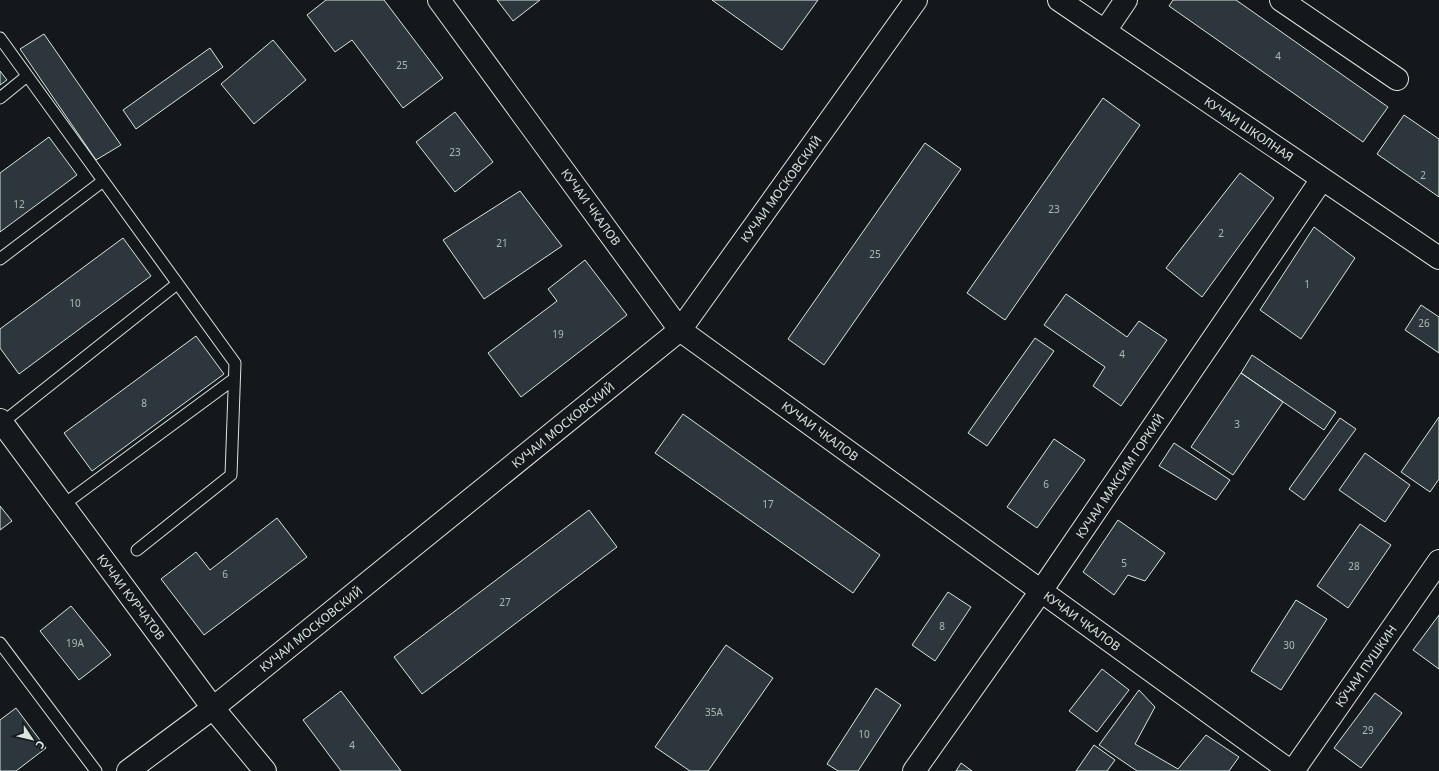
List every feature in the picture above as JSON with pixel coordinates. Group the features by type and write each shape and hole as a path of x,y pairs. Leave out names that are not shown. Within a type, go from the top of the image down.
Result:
{"street":[{"name":"КУЧАИ ЧКАЛОВ","path":"438,0 680,330 1041,592 1292,771"},
{"name":"КУЧАИ МОСКОВСКИЙ","path":"128,771 213,708 680,330 916,0"},
{"name":"КУЧАИ ШКОЛНАЯ","path":"1059,0 1439,258"},
{"path":"1105,31 1126,0"},
{"path":"1281,0 1397,79"},
{"name":"КУЧАИ МАКСИМ ГОРКИЙ","path":"914,771 1041,592 1322,178"},
{"name":"КУЧАИ КУРЧАТОВ","path":"1,422 213,708 265,771"},
{"name":"КӮЧАИ ПУШКИН","path":"1292,771 1439,561"}],"lane":[{"path":"0,38 235,363 231,475 137,550"},
{"path":"0,98 27,76"},
{"path":"0,259 103,181"},
{"path":"1,422 178,284"},
{"path":"63,505 234,379"},
{"path":"0,643 96,771"}],"building":[{"path":"326,0 384,0 443,78 403,108 352,40 335,52 307,15"},
{"path":"497,0 540,0 513,21"},
{"path":"712,0 818,0 782,50"},
{"path":"1173,0 1236,0 1388,107 1363,142 1169,6"},
{"path":"44,34 121,145 96,160 20,49"},
{"path":"273,40 306,80 254,124 221,84"},
{"path":"210,48 223,67 136,129 123,110"},
{"path":"0,71 7,80 0,85"},
{"path":"1103,98 1140,125 1005,320 967,293"},
{"path":"455,112 493,162 455,192 416,142"},
{"path":"1404,115 1439,139 1439,197 1377,154"},
{"path":"49,137 77,175 0,232 0,173"},
{"path":"925,143 961,169 824,365 788,339"},
{"path":"1240,173 1274,198 1202,297 1166,268"},
{"path":"520,191 562,246 484,299 443,240"},
{"path":"1314,227 1355,258 1301,339 1260,310"},
{"path":"123,238 151,276 19,374 0,348 0,329"},
{"path":"585,260 627,315 521,397 488,353 557,301 548,289"},
{"path":"1066,294 1127,337 1139,321 1167,340 1121,406 1093,386 1105,367 1044,325"},
{"path":"1421,305 1439,317 1439,353 1405,330"},
{"path":"196,336 224,374 92,471 64,433"},
{"path":"1035,338 1054,351 987,446 968,433"},
{"path":"1252,355 1336,412 1324,430 1241,373"},
{"path":"1241,373 1283,402 1233,475 1191,447"},
{"path":"683,414 880,555 853,593 655,453"},
{"path":"1439,417 1439,479 1430,492 1401,472"},
{"path":"1340,418 1356,429 1304,500 1289,489"},
{"path":"1054,439 1085,460 1037,528 1007,507"},
{"path":"1174,443 1230,480 1216,500 1159,466"},
{"path":"1365,453 1410,485 1385,522 1339,490"},
{"path":"0,506 12,521 0,530"},
{"path":"589,510 617,547 422,694 394,657"},
{"path":"277,518 307,557 204,635 161,579 196,552 210,570"},
{"path":"1118,520 1165,553 1145,581 1128,575 1114,595 1083,572"},
{"path":"1360,524 1391,545 1348,608 1317,586"},
{"path":"948,592 971,607 935,661 912,645"},
{"path":"1296,600 1327,619 1281,690 1251,671"},
{"path":"71,606 111,655 79,680 40,631"},
{"path":"1439,615 1439,669 1413,650"},
{"path":"726,645 773,678 708,771 690,771 655,747"},
{"path":"1102,669 1129,690 1097,732 1069,711"},
{"path":"876,688 901,705 858,771 838,771 827,764"},
{"path":"1139,690 1155,707 1135,744 1178,769 1206,735 1239,757 1229,771 1137,771 1099,745"},
{"path":"341,691 401,771 341,771 303,720"},
{"path":"1375,693 1402,713 1361,768 1334,748"},
{"path":"16,708 46,748 16,771 0,771 0,720"},
{"path":"1094,745 1115,760 1107,771 1076,771"},
{"path":"961,763 972,771 956,771"}]}
